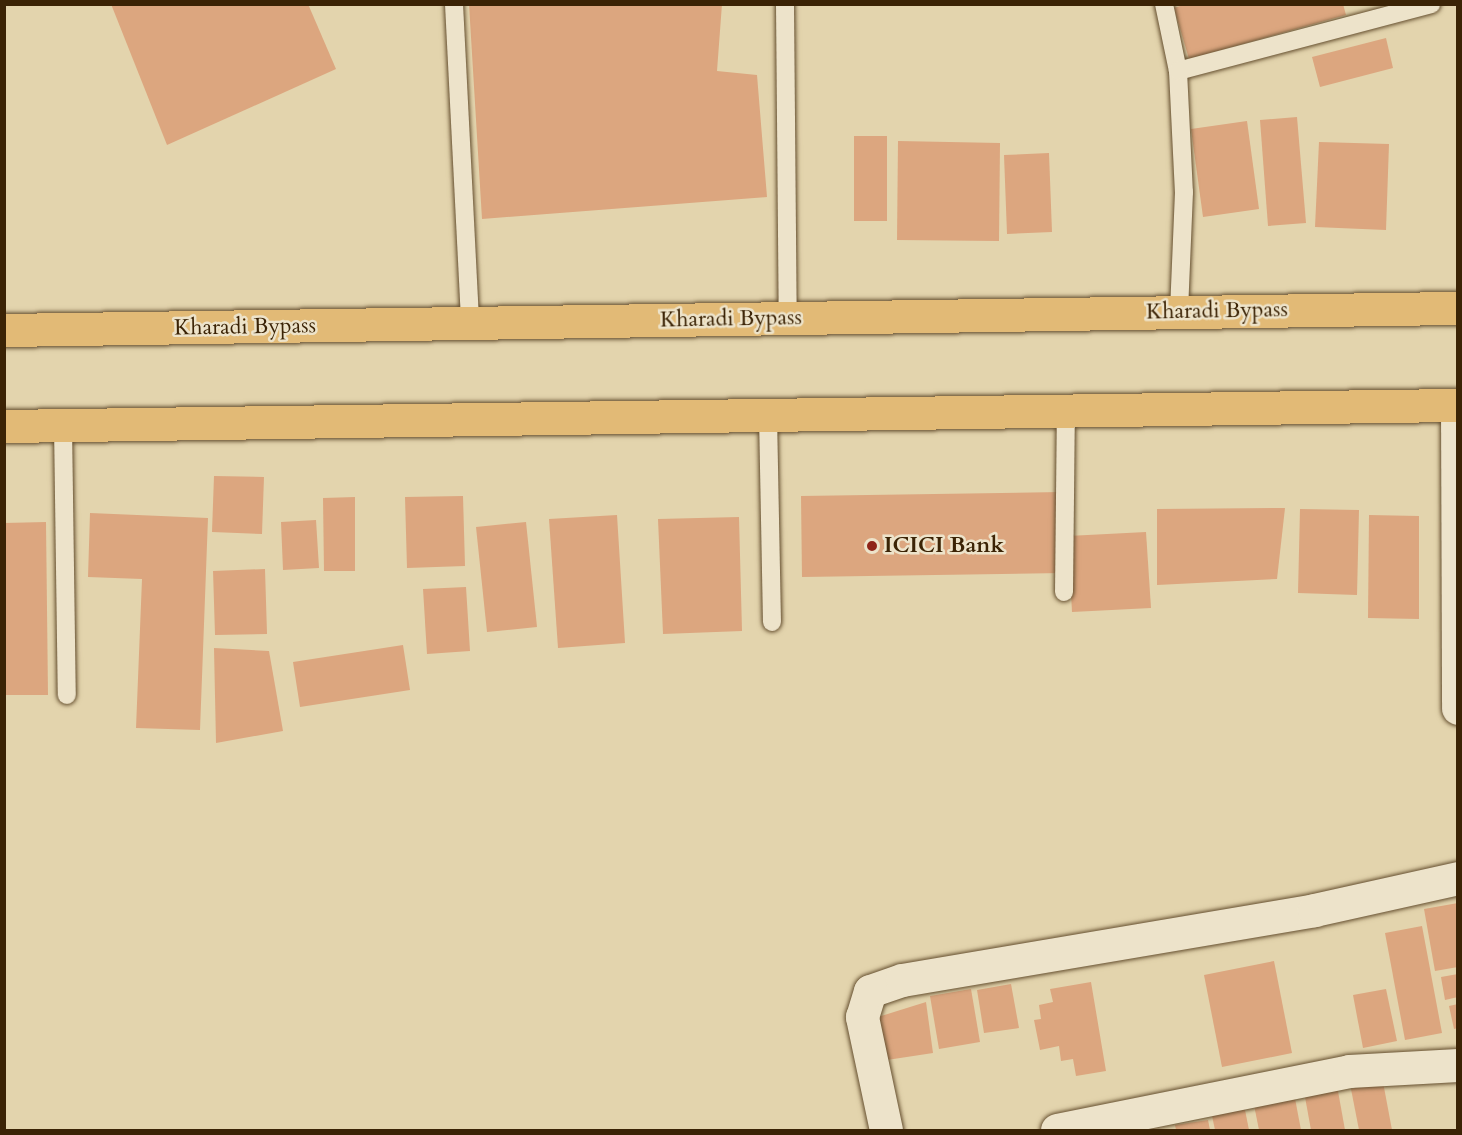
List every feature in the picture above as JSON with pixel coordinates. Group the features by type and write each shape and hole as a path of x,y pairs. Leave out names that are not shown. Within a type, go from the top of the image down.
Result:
{"highway":[{"name":"Kharadi Bypass","path":"4,330 1458,308"},
{"path":"4,426 1457,405"}],"street":[{"path":"1457,405 1458,708"},
{"path":"886,1131 862,1017 870,992 902,980 1314,910 1458,878"},
{"path":"1057,1131 1348,1071 1458,1065"}],"lane":[{"path":"454,4 470,323"},
{"path":"785,4 788,318"},
{"path":"1164,4 1178,71 1184,192 1179,312"},
{"path":"1178,71 1431,4"},
{"path":"1064,592 1066,410"},
{"path":"768,415 772,622"},
{"path":"63,425 68,695"}],"building":[{"path":"111,4 308,4 336,69 167,145"},
{"path":"469,4 722,4 717,71 757,75 767,197 482,219"},
{"path":"1186,4 1343,4 1346,15 1189,59 1174,8"},
{"path":"1386,38 1393,68 1320,87 1312,57"},
{"path":"1297,117 1306,223 1268,226 1260,120"},
{"path":"1247,121 1259,209 1203,217 1191,129"},
{"path":"854,136 887,136 887,221 854,221"},
{"path":"898,141 1000,143 999,241 897,240"},
{"path":"1319,142 1389,144 1386,230 1315,227"},
{"path":"1049,153 1052,232 1007,234 1004,155"},
{"path":"214,476 264,477 262,534 212,532"},
{"path":"1062,492 1063,573 802,577 801,496"},
{"path":"463,496 465,566 407,568 405,497"},
{"path":"355,497 355,571 324,571 323,498"},
{"path":"1285,508 1277,579 1157,585 1157,509"},
{"path":"1300,509 1359,510 1357,595 1298,593"},
{"path":"90,513 208,518 200,730 136,728 142,579 88,577"},
{"path":"617,515 625,643 558,648 549,519"},
{"path":"1369,515 1419,516 1419,619 1368,618"},
{"path":"739,517 742,631 663,634 658,519"},
{"path":"316,520 319,568 283,570 281,522"},
{"path":"46,522 48,695 4,695 4,523"},
{"path":"526,522 537,627 487,632 476,527"},
{"path":"1146,532 1151,608 1072,612 1068,536"},
{"path":"265,569 267,634 215,635 213,571"},
{"path":"466,587 470,651 427,654 423,589"},
{"path":"403,645 410,690 300,707 293,662"},
{"path":"214,648 269,651 283,731 216,743"},
{"path":"1458,903 1458,967 1435,971 1424,909"},
{"path":"1422,926 1442,1033 1405,1040 1385,933"},
{"path":"1274,961 1292,1053 1222,1067 1204,975"},
{"path":"1458,974 1458,997 1445,1000 1441,977"},
{"path":"1091,982 1106,1071 1076,1076 1073,1059 1061,1061 1059,1046 1040,1050 1034,1020 1041,1019 1039,1005 1053,1002 1050,989"},
{"path":"1011,984 1019,1028 984,1033 977,990"},
{"path":"971,989 980,1042 939,1049 930,996"},
{"path":"1386,989 1397,1041 1363,1048 1353,995"},
{"path":"926,1002 933,1053 887,1060 878,1017"},
{"path":"1458,1004 1458,1028 1454,1029 1449,1006"},
{"path":"1336,1080 1345,1130 1311,1130 1303,1086"},
{"path":"1383,1082 1392,1130 1359,1130 1351,1089"},
{"path":"1293,1088 1301,1130 1259,1130 1252,1095"},
{"path":"1244,1105 1249,1130 1215,1130 1211,1111"},
{"path":"1208,1120 1210,1130 1176,1130 1175,1125"}],"place":[{"name":"ICICI Bank","path":"872,546"}]}
